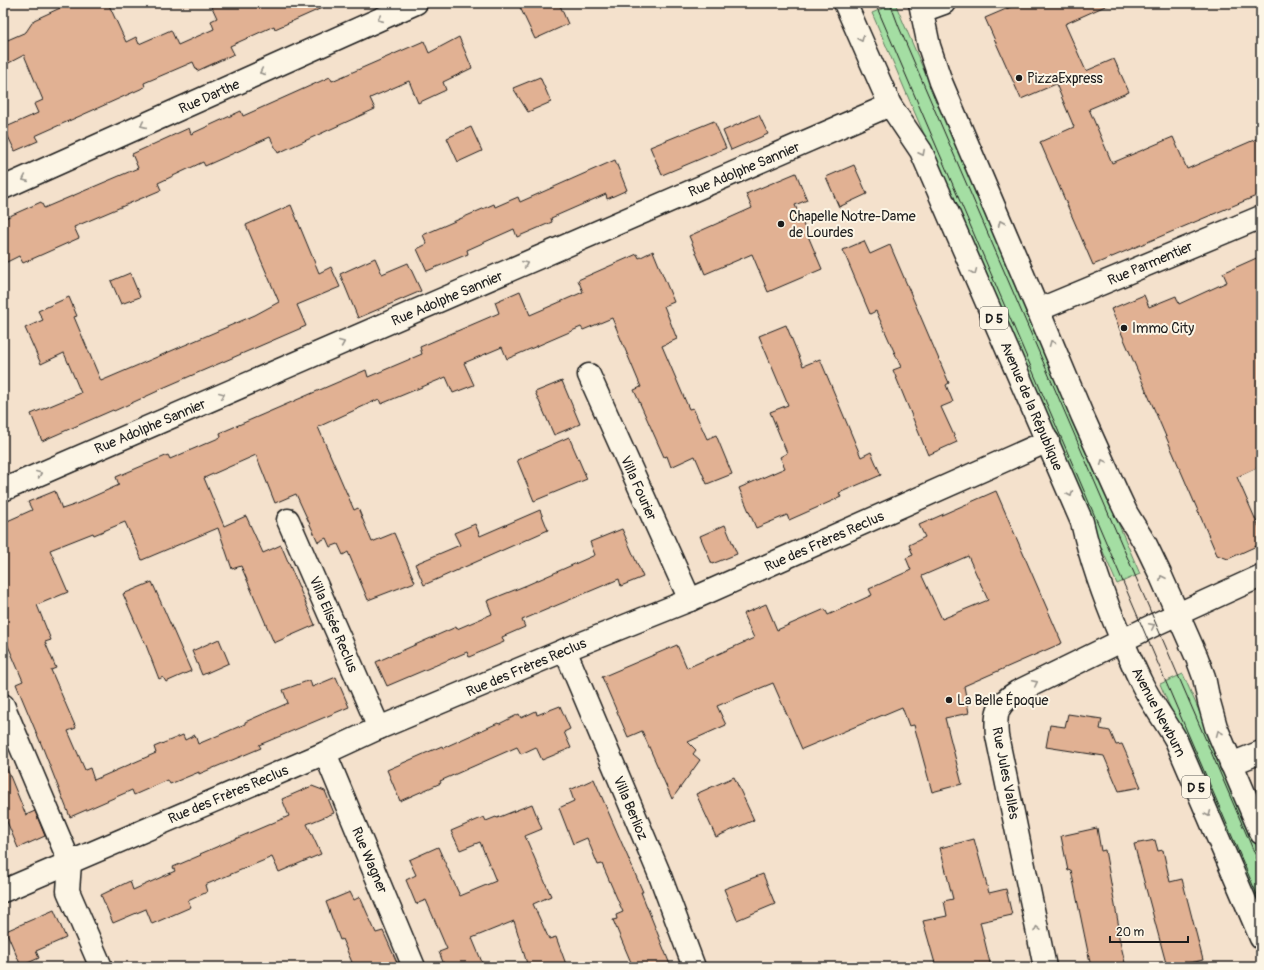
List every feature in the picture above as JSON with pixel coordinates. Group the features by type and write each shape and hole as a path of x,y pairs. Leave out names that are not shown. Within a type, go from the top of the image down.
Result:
{"street":[{"name":"Rue Darthe","path":"3,188 416,3"},
{"name":"Avenue de la République","path":"845,3 890,105 922,150 1082,522 1087,547 1094,569 1104,598 1123,641"},
{"path":"944,3 921,7 929,46 941,82 1082,415 1127,514 1146,545 1203,671 1214,720 1231,764 1261,833"},
{"name":"Rue Adolphe Sannier","path":"3,490 890,105"},
{"name":"Rue Parmentier","path":"1038,310 1261,217"},
{"name":"Villa Fourier","path":"589,375 690,600"},
{"name":"Rue des Frères Reclus","path":"3,891 325,753 379,728 565,650 690,600 1048,441"},
{"name":"Villa Elisée Reclus","path":"288,520 379,728"},
{"name":"Rue Jules Vallès","path":"1045,967 997,736 996,718 1000,706 1007,698 1143,630 1261,576"},
{"name":"Avenue Newburn","path":"1123,641 1153,705 1168,725 1176,740 1261,938"},
{"name":"Villa Berlioz","path":"565,650 659,873 694,967"},
{"path":"3,705 70,863 68,891 101,967"},
{"path":"1231,764 1261,752"},
{"name":"Rue Wagner","path":"325,753 414,967"}],"green space":[{"path":"895,3 1140,574 1117,584 872,13"},
{"path":"1183,674 1261,854 1261,919 1160,684"}],"building":[{"path":"71,3 108,3 126,42 136,37 139,44 171,30 178,45 214,29 211,21 217,18 210,3 333,3 275,29 274,26 230,46 234,54 197,71 193,62 144,83 145,87 35,136 38,141 15,151 4,128 38,113 34,104 43,100 24,55 3,66 3,42 26,32 34,20"},
{"path":"518,3 559,3 568,24 535,39"},
{"path":"1020,3 1112,3 1065,24 1086,71 1114,59 1129,92 1089,109 1112,163 1173,137 1187,169 1261,137 1261,194 1093,265 1040,142 1074,127 1056,84 1021,99 985,18"},
{"path":"459,37 472,68 443,82 446,90 418,103 409,81 370,98 375,109 278,153 270,137 205,166 203,162 158,183 161,190 74,227 79,238 23,263 19,256 3,264 3,219 41,202 44,208 138,168 132,154 189,128 191,134 241,111 243,116 330,77 332,81 424,41 429,53"},
{"path":"540,77 551,102 528,112 513,88"},
{"path":"759,115 768,134 731,150 723,131"},
{"path":"714,121 726,148 662,175 650,147"},
{"path":"471,127 482,151 458,162 447,138"},
{"path":"615,160 627,190 607,199 606,194 551,218 552,222 517,237 514,229 467,250 468,254 427,271 417,249 427,244 423,235 494,204 495,207 518,197 520,202"},
{"path":"854,165 867,194 839,207 826,177"},
{"path":"796,173 807,200 795,205 822,269 768,292 752,254 705,274 689,236 752,208 746,194"},
{"path":"291,205 319,273 331,267 340,287 297,305 306,326 158,390 114,411 113,410 42,441 31,414 81,393 64,353 41,364 25,328 43,320 38,311 69,297 77,316 74,317 101,381 255,315 279,302 246,225"},
{"path":"864,241 870,254 890,245 949,383 946,385 953,402 941,407 957,442 928,455 893,370 901,367 876,311 870,314 843,250"},
{"path":"653,251 674,302 664,306 677,339 662,346 689,409 693,408 707,439 716,435 732,474 707,484 695,456 671,467 667,456 664,457 634,390 641,387 612,318 583,330 581,327 507,359 502,347 464,363 474,385 453,393 446,377 381,404 379,399 318,427 354,510 358,508 372,542 394,533 415,582 368,600 348,552 343,555 338,544 330,547 326,538 318,542 296,494 275,503 256,455 204,478 224,526 246,516 263,553 281,545 315,625 274,643 241,566 232,569 218,528 142,560 125,522 94,535 93,533 50,550 68,592 37,605 51,640 45,642 56,668 51,670 76,728 68,731 85,770 90,768 94,780 156,753 154,747 183,735 185,740 195,735 198,744 245,724 245,722 288,703 283,690 310,680 312,687 336,677 349,707 259,745 261,748 199,774 199,772 170,784 168,780 134,795 132,790 70,817 16,684 23,681 3,634 3,523 32,510 28,502 55,491 62,509 74,505 119,485 116,477 168,455 170,459 221,437 220,433 366,370 368,377 422,354 420,347 499,313 495,302 520,291 530,315 583,292 578,280 637,254 639,258"},
{"path":"1261,256 1261,466 1237,477 1261,532 1261,544 1228,559 1217,555 1111,309 1144,295 1149,307 1176,296 1179,304 1227,282 1223,273"},
{"path":"375,258 382,274 408,263 421,291 358,318 340,274"},
{"path":"130,273 140,297 121,304 111,281"},
{"path":"786,325 803,366 820,359 861,457 871,452 881,475 839,493 841,497 789,520 787,515 756,528 739,488 785,468 780,457 787,453 770,412 788,405 759,336"},
{"path":"562,381 580,424 554,435 535,392"},
{"path":"569,437 587,479 534,501 517,460"},
{"path":"996,491 1062,643 964,686 969,713 945,718 962,784 932,792 914,725 909,726 902,707 802,749 773,683 717,706 726,725 688,742 696,750 693,754 700,760 672,799 642,731 628,737 602,677 677,645 687,668 754,638 743,614 766,604 777,630 825,609 828,615 872,595 869,589 911,570 906,558 913,555 909,545 925,537 919,525","holes":["968,556 988,600 942,619 922,576"]},
{"path":"540,510 548,530 424,585 415,564 460,545 454,533 475,524 480,536"},
{"path":"725,525 737,554 712,564 700,536"},
{"path":"622,529 643,577 621,586 619,579 522,620 525,627 502,637 504,642 469,657 467,652 387,686 376,662 456,627 457,629 492,614 487,601 595,555 590,542"},
{"path":"152,582 191,671 166,682 163,677 159,679 144,640 123,594"},
{"path":"219,639 229,663 202,675 192,651"},
{"path":"560,706 570,729 564,732 571,748 542,760 536,747 521,754 517,747 440,781 441,783 400,801 387,770 442,746 443,748 519,714 521,718 536,711 537,715"},
{"path":"1068,714 1102,719 1100,729 1110,731 1116,745 1122,744 1141,787 1119,791 1104,756 1046,747 1050,725 1065,727"},
{"path":"3,759 26,815 35,811 45,836 18,848 3,812"},
{"path":"734,777 754,820 716,837 696,794"},
{"path":"594,779 643,892 641,892 671,967 633,967 613,920 617,919 616,915 623,912 602,864 598,865 587,838 573,844 559,808 574,801 570,790"},
{"path":"312,786 325,791 334,813 307,824 321,854 279,872 272,857 205,885 207,892 188,901 191,907 152,924 146,909 113,923 101,895 130,881 133,890 175,871 173,867 201,855 200,854 289,816 282,799"},
{"path":"532,804 542,829 525,836 551,896 533,904 549,939 556,937 567,967 528,967 514,921 472,938 484,967 445,967 439,952 447,949 426,900 416,904 406,880 416,875 409,860 438,847 460,896 496,881 480,842 460,850 451,831 484,817 486,821"},
{"path":"1097,828 1101,851 1105,850 1120,933 1118,933 1126,967 1091,967 1071,870 1068,871 1061,836"},
{"path":"974,839 989,893 1006,889 1012,915 980,922 991,967 936,967 923,921 947,916 944,901 953,899 940,848"},
{"path":"1155,840 1158,851 1163,850 1170,882 1182,879 1203,960 1167,967 1134,844"},
{"path":"763,874 775,904 737,920 724,889"},
{"path":"350,892 354,900 360,897 376,933 383,931 399,967 354,967 342,939 340,940 326,902"},
{"path":"54,910 66,938 36,951 39,958 21,966 6,931"}],"tram line":[{"path":"875,3 1261,904"},
{"path":"890,3 1261,868"}],"place":[{"name":"PizzaExpress","path":"1019,78"},
{"name":"Chapelle Notre-Dame de Lourdes","path":"781,224"},
{"name":"Immo City","path":"1124,328"},
{"name":"La Belle Époque","path":"949,700"}]}
